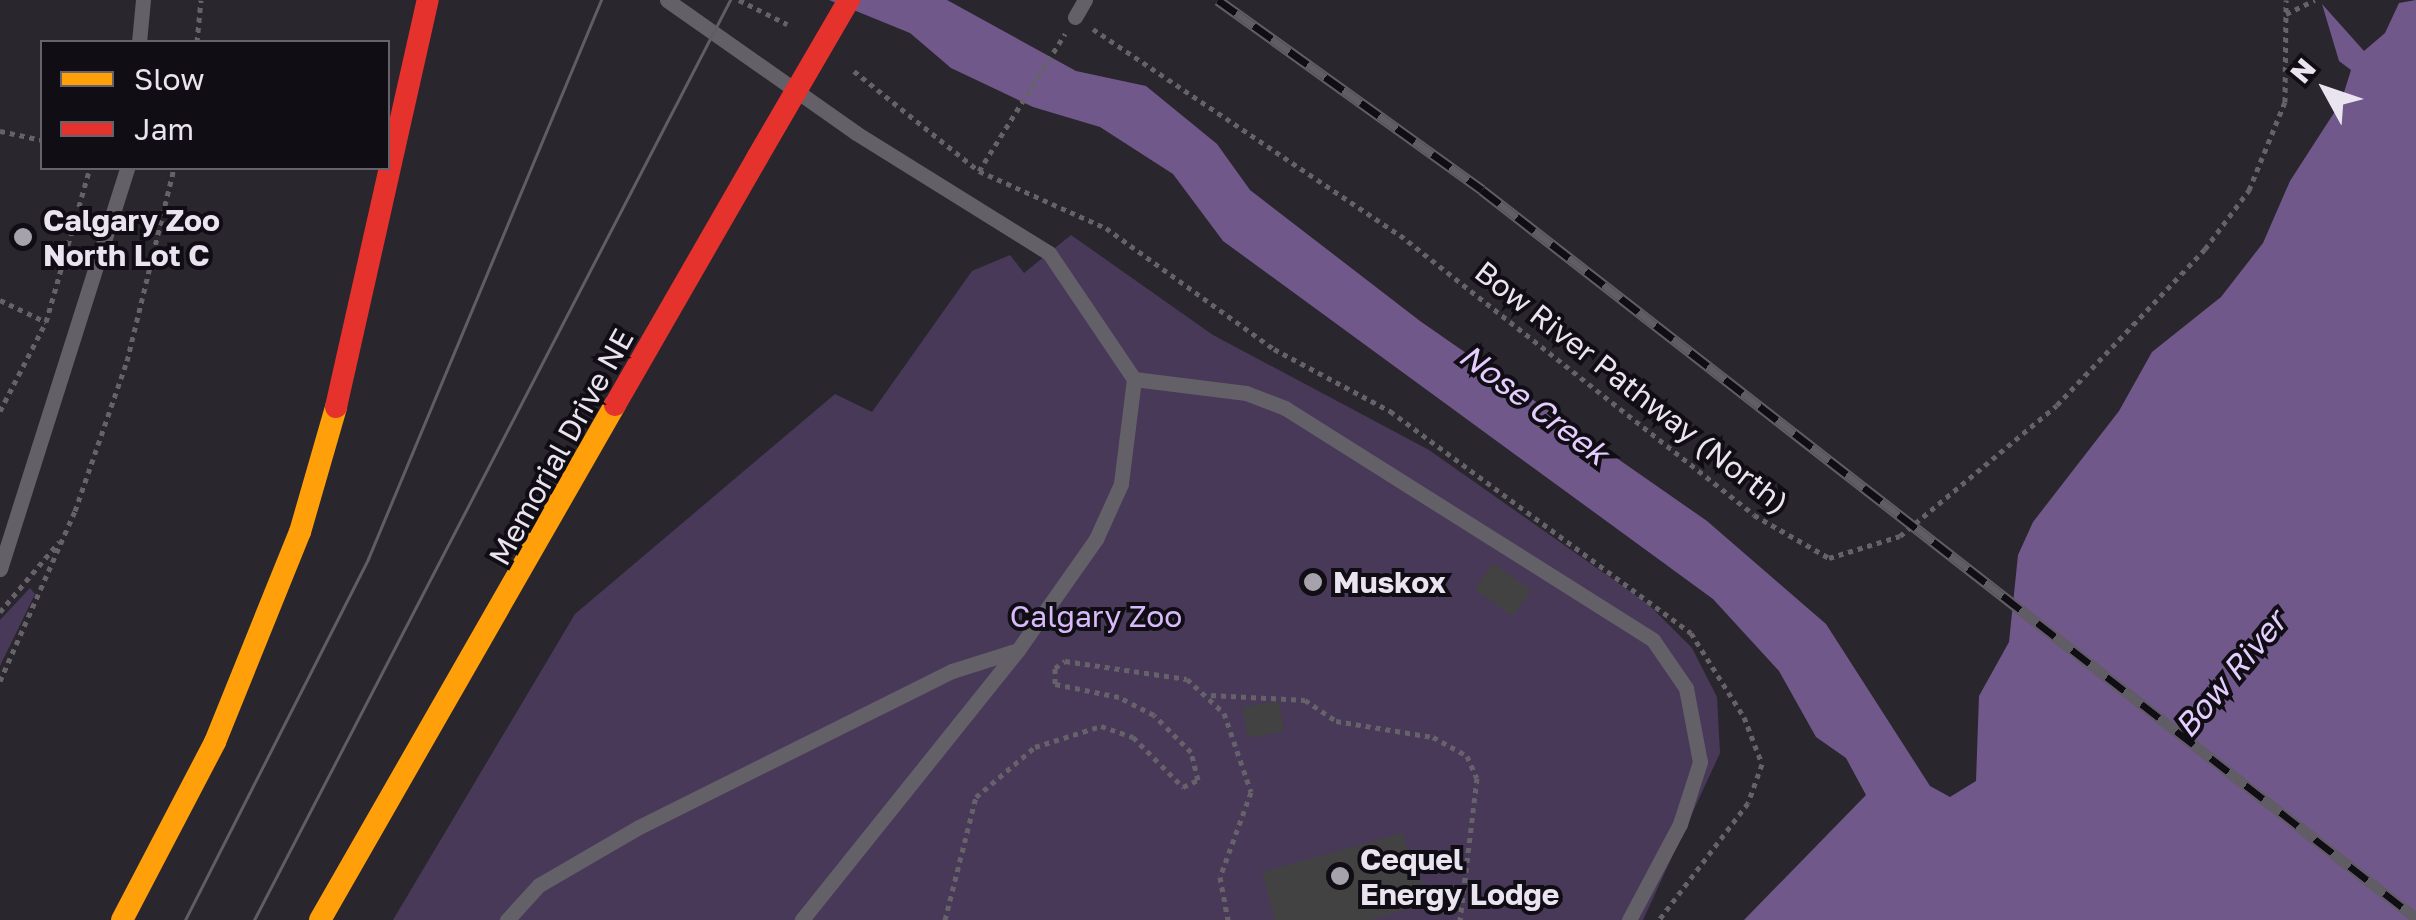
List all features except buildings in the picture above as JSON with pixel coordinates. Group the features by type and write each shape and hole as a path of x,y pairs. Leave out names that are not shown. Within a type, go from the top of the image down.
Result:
{"highway":[{"path":"122,920 215,742 300,532 359,328 428,0"},
{"name":"Memorial Drive NE","path":"320,920 849,0"}],"lane":[{"path":"139,40 143,0"},
{"path":"667,0 856,134 1049,253 1134,380 1121,484 1096,539 1018,650 802,920"},
{"path":"1075,17 1084,0"},
{"path":"0,569 18,494 126,170"},
{"path":"1134,380 1246,393 1285,408 1653,640 1686,688 1700,762 1680,824 1629,920"},
{"path":"0,498 18,494"},
{"path":"508,920 540,885 639,827 952,671 1018,650"}],"path":[{"path":"197,40 201,0"},
{"path":"739,0 795,30"},
{"name":"Bow River Pathway (North)","path":"1075,17 1400,235 1754,515 1829,558 1900,536 2056,404 2205,248 2248,190 2285,102 2286,0"},
{"path":"2284,14 2315,0"},
{"path":"841,62 979,171 1075,17"},
{"path":"0,131 40,140"},
{"path":"0,410 46,322 89,170"},
{"path":"0,680 64,537 128,361 174,170"},
{"path":"0,300 46,322"},
{"path":"0,612 64,537"},
{"path":"944,920 976,797 1036,747 1102,726 1133,737 1182,788 1198,780 1197,762 1172,728 1119,697 1056,684 1060,662 1148,670 1187,679 1211,695 1234,728 1251,792 1220,877 1228,920"},
{"path":"1211,695 1305,700 1336,721 1433,738 1468,756 1477,778 1460,920"}],"green space":[{"name":"Calgary Zoo","path":"1071,235 1213,335 1429,450 1648,604 1692,648 1717,697 1720,753 1643,920 393,920 575,614 835,394 872,412 972,271 1010,255 1024,273"},
{"path":"30,588 35,594 0,666 0,620"}],"water":[{"path":"829,0 947,0 1076,71 1146,86 1217,144 1250,190 1420,321 1707,521 1826,624 1930,786 1950,797 1976,781 1979,696 2009,642 2018,555 2033,522 2119,411 2152,352 2221,297 2263,243 2290,181 2341,102 2351,70 2339,61 2322,4 2364,51 2385,33 2399,3 2416,0 2416,920 1744,920 1866,795 1846,758 1816,737 1779,671 1713,599 1223,241 1173,174 1100,127 1033,107 951,68 910,33"}],"tram line":[{"path":"185,920 368,559 601,0"},
{"path":"254,920 730,0"}],"railway":[{"path":"1218,0 1482,190 2416,918"}],"traffic: slow":[{"path":"320,920 615,405"},
{"path":"122,920 215,742 300,532 336,407"}],"traffic: jam":[{"path":"390,168 428,0"},
{"path":"757,158 849,0"},
{"path":"615,405 757,158"},
{"path":"336,407 390,170"}],"place":[{"name":"Calgary Zoo North Lot C","path":"23,237"},
{"name":"Muskox","path":"1313,582"},
{"name":"Cequel Energy Lodge","path":"1340,876"}],"water label":[{"name":"Nose Creek","path":"1534,404"},
{"name":"Bow River","path":"2230,674"}]}
